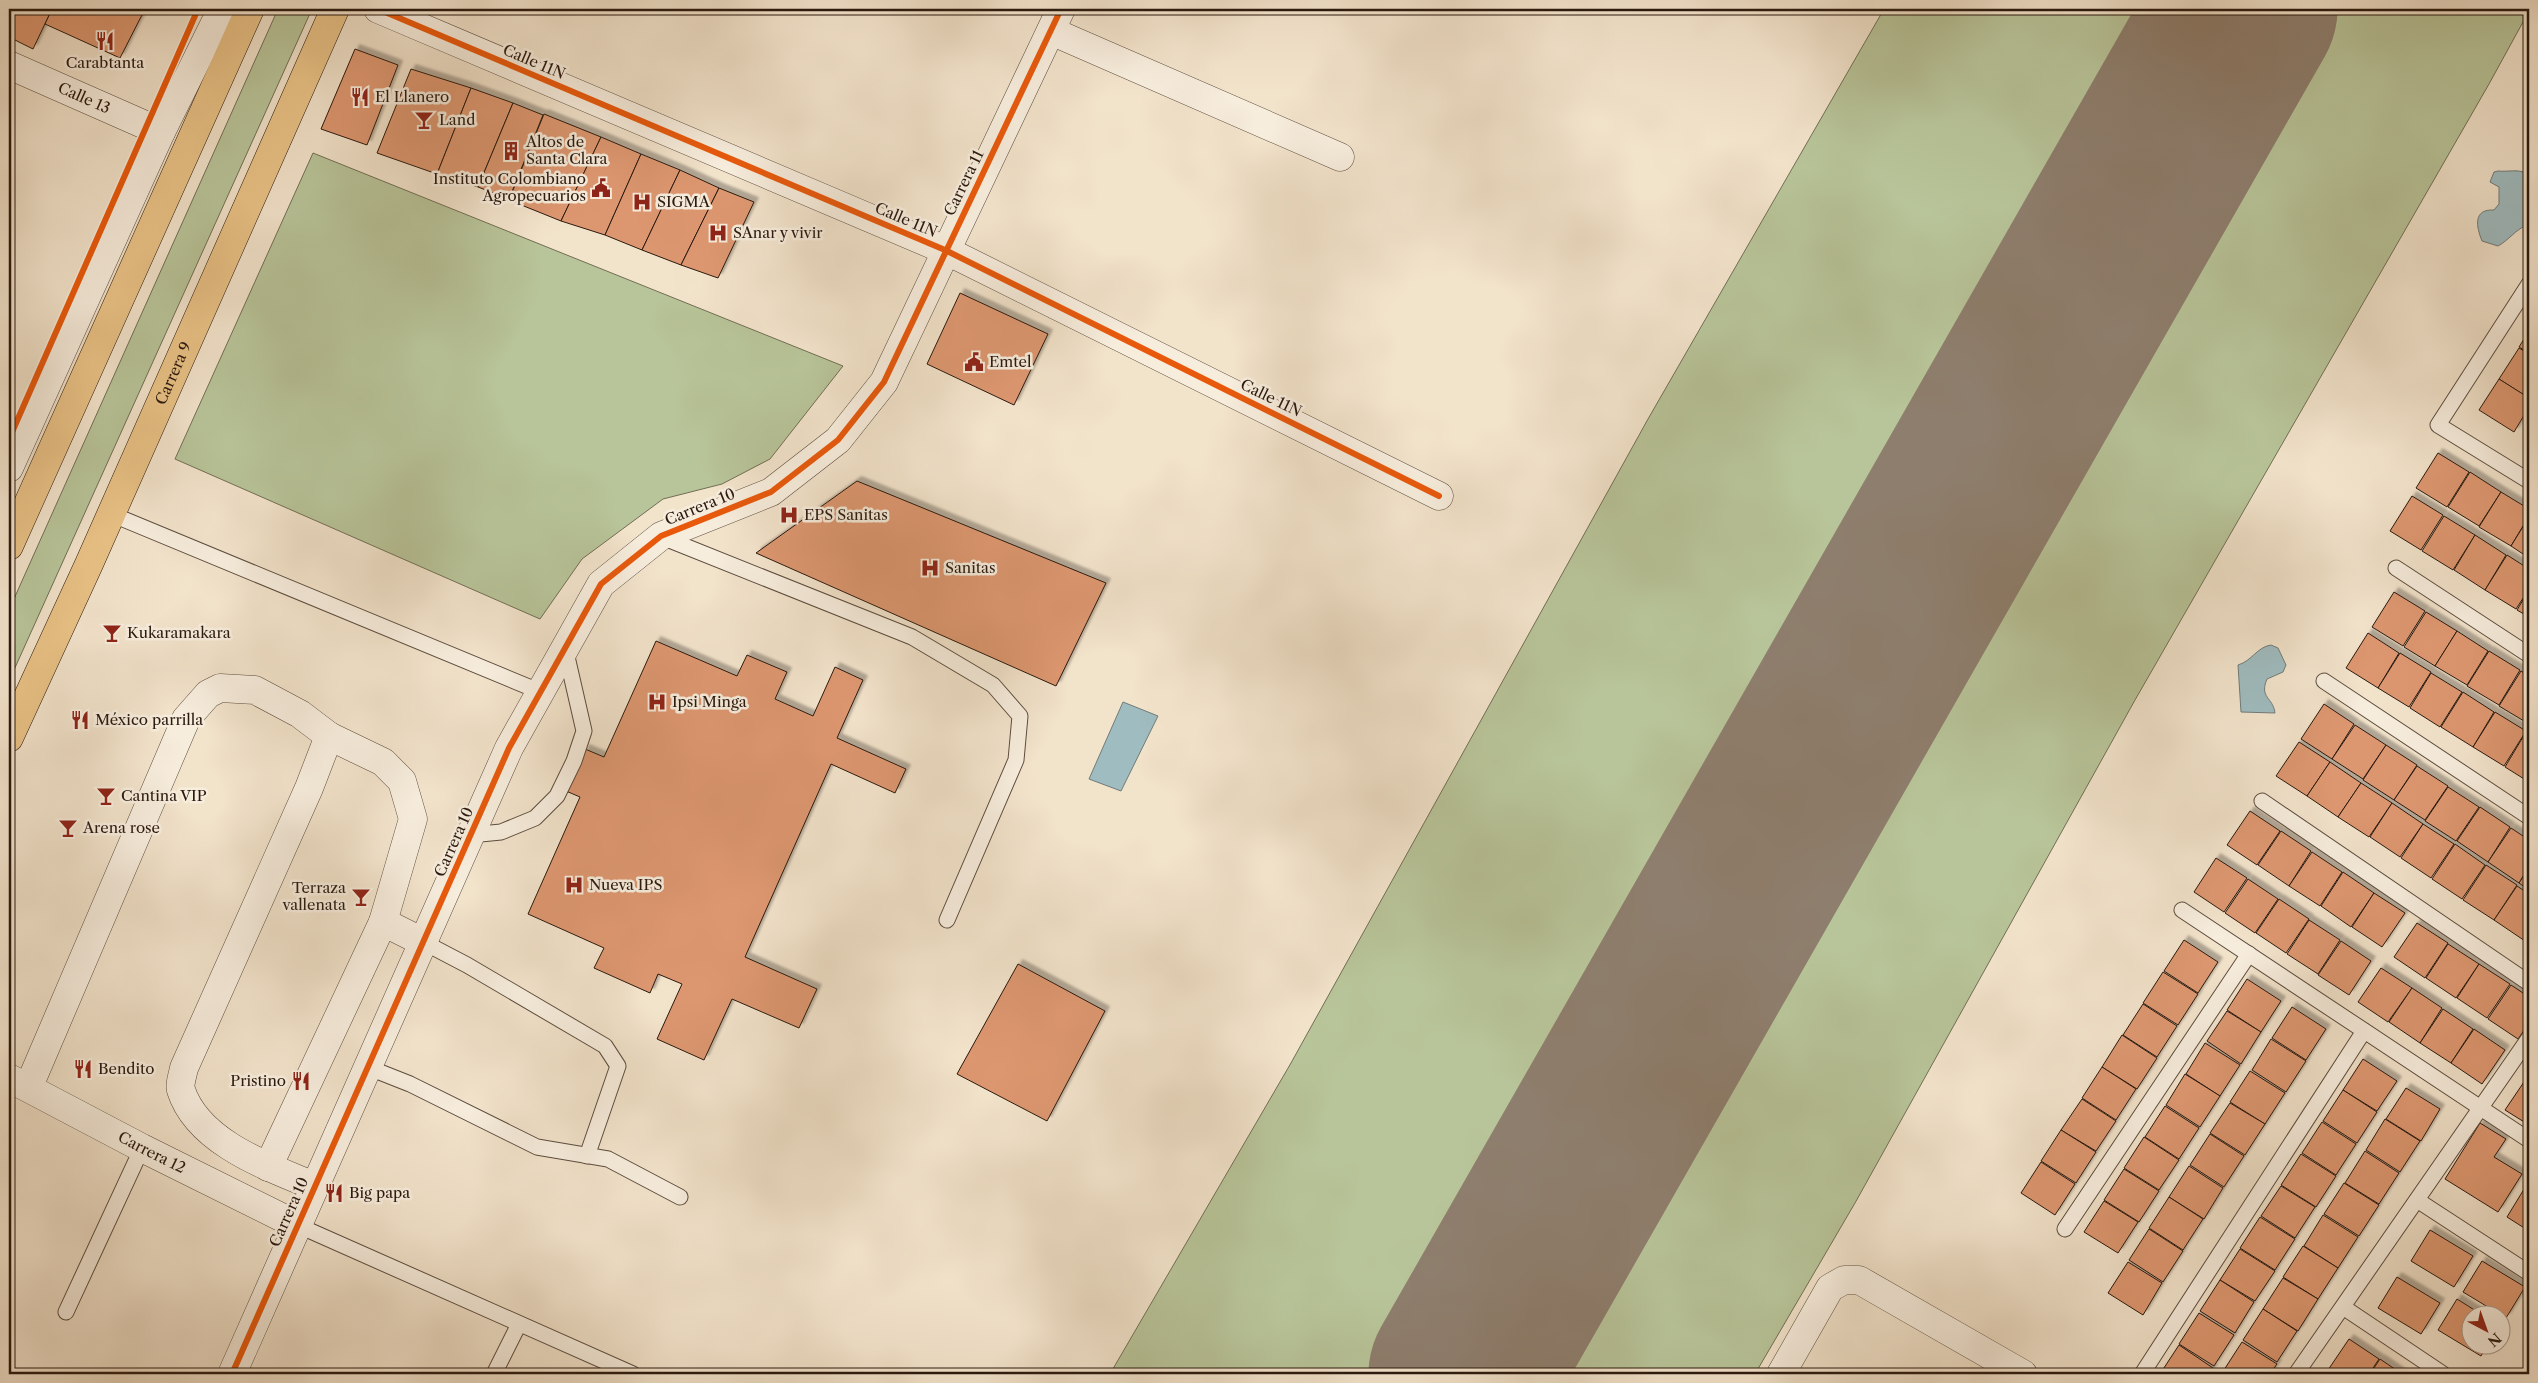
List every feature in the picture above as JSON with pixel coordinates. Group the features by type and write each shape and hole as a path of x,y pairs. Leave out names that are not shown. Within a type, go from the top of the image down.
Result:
{"main road":[{"path":"12,532 250,9"},
{"name":"Carrera 9","path":"9,738 111,514 335,9"}],"street":[{"path":"9,468 161,132 220,9"},
{"name":"Calle 11N","path":"378,9 945,250 1439,496"},
{"path":"1056,20 1340,157"},
{"name":"Carrera 11","path":"838,440 884,382 945,250 1056,20"},
{"name":"Calle 13","path":"9,65 161,132"},
{"name":"Carrera 10","path":"232,1374 509,748 601,584 661,536 771,492 838,440"},
{"path":"19,1082 186,719 208,694 220,688 255,690 300,714 330,736 384,762 402,782 413,819 383,922 268,1167"},
{"path":"314,1186 268,1167 220,1140 194,1114 180,1089 184,1068 309,788 330,736"},
{"path":"383,922 423,942"},
{"name":"Carrera 12","path":"19,1082 142,1148 297,1225"},
{"path":"1781,1374 1830,1288 1844,1280 1859,1280 2023,1374"}],"lane":[{"path":"2529,284 2438,425 2529,481"},
{"path":"111,514 540,692"},
{"path":"661,536 912,637 993,685 1020,716 1016,760 947,920"},
{"path":"2396,568 2529,655"},
{"path":"470,835 501,832 535,818 557,796 574,761 584,731 565,648"},
{"path":"2324,681 2529,817"},
{"path":"2262,801 2529,983"},
{"path":"2182,910 2529,1140"},
{"path":"423,942 476,970 605,1046 618,1066 587,1156"},
{"path":"2065,1229 2249,954"},
{"path":"2142,1374 2364,1031"},
{"path":"2296,1374 2529,1038"},
{"path":"367,1067 410,1084 537,1147 608,1159 680,1197"},
{"path":"66,1312 142,1148"},
{"path":"2417,1200 2529,1273"},
{"path":"297,1225 633,1374"},
{"path":"2343,1307 2443,1374"},
{"path":"494,1374 519,1324"}],"green space":[{"path":"278,9 312,9 9,681 9,610"},
{"path":"1884,9 2142,9 1371,1374 1110,1374 1291,1063 1648,419"},
{"path":"2320,9 2529,9 2529,11 2489,84 2135,700 1855,1203 1755,1374 1542,1374"},
{"path":"313,153 843,366 770,459 722,484 663,499 582,559 540,619 175,459"}],"water":[{"path":"2494,172 2526,173 2527,225 2498,246 2482,241 2478,230 2478,220 2482,212 2494,210 2499,204 2499,187 2490,182"},
{"path":"2271,645 2278,648 2286,665 2283,672 2267,679 2265,685 2265,694 2272,704 2275,713 2241,712 2238,665 2262,648"},
{"path":"1123,702 1158,716 1121,791 1089,779"}],"building":[{"path":"9,9 52,9 33,49 9,37"},
{"name":"Carabtanta","path":"52,9 145,9 120,58 45,24"},
{"name":"El Llanero","path":"355,49 398,65 367,145 321,129"},
{"name":"Land","path":"411,69 471,88 437,174 377,153"},
{"path":"471,88 513,103 478,187 437,174"},
{"name":"Altos de Santa Clara","path":"513,103 543,115 509,199 478,187"},
{"path":"544,114 601,137 561,221 509,200"},
{"name":"Instituto Colombiano Agropecuarios","path":"601,137 641,154 605,235 561,221"},
{"name":"SIGMA","path":"641,154 680,170 642,250 605,235"},
{"path":"680,170 719,188 681,265 642,250"},
{"name":"SAnar y vivir","path":"719,188 754,202 718,278 681,265"},
{"name":"Emtel","path":"960,293 1048,334 1014,405 927,364"},
{"path":"2529,331 2529,353 2519,347"},
{"path":"2519,348 2529,354 2529,398 2499,379"},
{"path":"2499,379 2529,398 2529,407 2514,432 2479,410"},
{"path":"2438,453 2469,472 2447,507 2416,488"},
{"path":"2470,472 2501,492 2479,526 2448,507"},
{"name":"Sanitas","path":"857,481 1106,583 1056,686 756,553"},
{"path":"2501,492 2529,509 2529,516 2511,546 2479,527"},
{"path":"2412,496 2443,515 2421,550 2390,531"},
{"path":"2444,516 2475,535 2453,570 2422,551"},
{"path":"2529,517 2529,558 2511,546"},
{"path":"2475,535 2506,555 2485,590 2454,570"},
{"path":"2507,555 2529,569 2529,589 2516,609 2485,590"},
{"path":"2529,590 2529,617 2517,610"},
{"path":"2394,592 2425,611 2403,646 2372,627"},
{"path":"2426,612 2457,631 2435,666 2404,647"},
{"path":"2457,631 2488,651 2467,685 2435,666"},
{"path":"2368,633 2399,653 2378,688 2346,668"},
{"name":"Nueva IPS","path":"656,641 737,676 747,655 787,672 775,699 813,716 835,667 863,680 837,738 906,769 895,793 831,764 745,957 817,989 799,1028 732,999 704,1060 657,1039 682,984 658,974 650,993 594,968 604,948 528,914 580,797 566,791 585,749 604,757"},
{"path":"2489,651 2520,670 2499,705 2467,686"},
{"path":"2400,653 2431,672 2409,707 2378,688"},
{"path":"2521,671 2529,676 2529,724 2499,706"},
{"path":"2431,673 2462,692 2440,727 2410,708"},
{"path":"2463,692 2494,712 2473,747 2441,727"},
{"path":"2324,704 2354,724 2332,759 2301,739"},
{"path":"2495,712 2526,731 2504,766 2473,747"},
{"path":"2355,725 2386,745 2363,779 2332,759"},
{"path":"2526,732 2529,734 2529,782 2505,767"},
{"path":"2299,742 2330,762 2307,796 2276,776"},
{"path":"2386,745 2417,765 2394,800 2363,780"},
{"path":"2330,762 2361,783 2338,817 2307,796"},
{"path":"2417,766 2448,786 2425,820 2394,800"},
{"path":"2361,783 2392,803 2369,837 2338,817"},
{"path":"2448,787 2479,807 2456,841 2425,821"},
{"path":"2392,803 2423,824 2400,857 2370,837"},
{"path":"2480,807 2510,827 2488,862 2457,841"},
{"path":"2250,811 2280,831 2257,865 2227,845"},
{"path":"2423,824 2454,844 2431,878 2401,858"},
{"path":"2511,828 2529,840 2529,866 2519,883 2488,862"},
{"path":"2281,831 2311,851 2289,886 2258,865"},
{"path":"2455,844 2485,865 2462,899 2432,879"},
{"path":"2312,852 2342,872 2320,906 2289,886"},
{"path":"2216,858 2247,878 2224,912 2194,892"},
{"path":"2486,865 2517,885 2494,920 2463,900"},
{"path":"2529,868 2529,890 2519,883"},
{"path":"2343,872 2374,893 2351,927 2321,906"},
{"path":"2248,879 2278,899 2255,933 2225,913"},
{"path":"2517,886 2529,894 2529,934 2525,941 2494,920"},
{"path":"2374,893 2405,913 2382,947 2352,927"},
{"path":"2279,899 2309,919 2286,953 2256,933"},
{"path":"2309,920 2340,940 2318,974 2287,954"},
{"path":"2417,923 2448,943 2425,978 2394,957"},
{"path":"2184,940 2218,962 2198,993 2164,971"},
{"path":"2341,941 2371,961 2349,995 2318,975"},
{"path":"2448,944 2479,964 2456,998 2426,978"},
{"path":"1018,964 1105,1011 1047,1121 957,1074"},
{"path":"2479,964 2510,984 2487,1018 2457,998"},
{"path":"2381,968 2412,988 2388,1022 2358,1002"},
{"path":"2163,972 2198,994 2178,1025 2143,1003"},
{"path":"2247,979 2281,1001 2261,1032 2227,1010"},
{"path":"2511,985 2529,997 2529,1023 2518,1039 2488,1019"},
{"path":"2412,988 2442,1008 2420,1043 2389,1022"},
{"path":"2143,1004 2177,1026 2157,1057 2123,1035"},
{"path":"2292,1007 2326,1029 2306,1060 2272,1038"},
{"path":"2443,1009 2473,1029 2451,1063 2420,1043"},
{"path":"2227,1011 2261,1032 2241,1064 2207,1041"},
{"path":"2474,1029 2505,1050 2482,1084 2451,1063"},
{"path":"2122,1035 2157,1058 2137,1089 2102,1067"},
{"path":"2271,1039 2306,1061 2286,1092 2252,1070"},
{"path":"2205,1043 2240,1065 2220,1096 2186,1074"},
{"path":"2363,1059 2397,1081 2377,1111 2343,1090"},
{"path":"2102,1067 2136,1089 2116,1120 2082,1098"},
{"path":"2250,1071 2285,1093 2265,1124 2230,1102"},
{"path":"2185,1074 2220,1096 2200,1127 2166,1105"},
{"path":"2526,1079 2529,1082 2529,1125 2505,1110"},
{"path":"2406,1088 2440,1109 2421,1141 2386,1119"},
{"path":"2343,1090 2377,1112 2357,1143 2323,1121"},
{"path":"2082,1099 2116,1121 2096,1151 2061,1130"},
{"path":"2230,1103 2265,1124 2245,1155 2210,1133"},
{"path":"2165,1106 2199,1128 2179,1159 2145,1137"},
{"path":"2385,1119 2420,1141 2400,1172 2366,1150"},
{"path":"2322,1122 2356,1144 2336,1175 2302,1153"},
{"path":"2480,1123 2506,1139 2494,1157 2522,1174 2498,1212 2445,1179"},
{"path":"2061,1130 2096,1152 2076,1183 2041,1161"},
{"path":"2210,1134 2244,1156 2224,1187 2190,1165"},
{"path":"2144,1137 2179,1160 2159,1190 2124,1168"},
{"path":"2365,1151 2399,1173 2379,1204 2345,1183"},
{"path":"2301,1154 2336,1176 2316,1207 2281,1185"},
{"path":"2041,1162 2075,1184 2055,1215 2021,1193"},
{"path":"2189,1166 2223,1188 2204,1219 2169,1197"},
{"path":"2124,1169 2159,1191 2139,1222 2104,1200"},
{"path":"2529,1181 2529,1231 2507,1217"},
{"path":"2344,1183 2379,1205 2359,1236 2324,1214"},
{"path":"2281,1186 2315,1207 2295,1238 2261,1216"},
{"path":"2169,1197 2203,1219 2183,1250 2149,1228"},
{"path":"2104,1201 2138,1222 2118,1253 2084,1232"},
{"path":"2323,1215 2358,1237 2338,1268 2304,1246"},
{"path":"2260,1217 2295,1239 2275,1270 2240,1248"},
{"path":"2149,1229 2183,1251 2163,1282 2129,1260"},
{"path":"2430,1230 2473,1256 2454,1287 2411,1261"},
{"path":"2303,1246 2338,1268 2318,1299 2283,1277"},
{"path":"2240,1249 2275,1271 2255,1301 2220,1280"},
{"path":"2482,1261 2525,1287 2510,1311 2510,1306 2486,1306 2463,1292"},
{"path":"2128,1262 2162,1283 2143,1315 2108,1293"},
{"path":"2397,1277 2440,1303 2421,1334 2378,1308"},
{"path":"2283,1278 2318,1299 2298,1331 2263,1309"},
{"path":"2220,1280 2254,1302 2235,1333 2200,1311"},
{"path":"2457,1299 2468,1306 2460,1306 2460,1343 2438,1330"},
{"path":"2263,1309 2297,1331 2277,1362 2243,1340"},
{"path":"2199,1313 2234,1335 2214,1366 2179,1344"},
{"path":"2349,1339 2379,1359 2369,1374 2326,1373"},
{"path":"2242,1342 2277,1364 2270,1374 2222,1373"},
{"path":"2179,1345 2213,1368 2209,1374 2160,1374"},
{"path":"2380,1359 2402,1374 2370,1374"}],"runway":[{"path":"1463,1374 2243,9"}],"cycle path":[{"path":"9,439 198,9"},
{"path":"378,9 945,250 1439,496"},
{"path":"232,1374 509,748 601,584 661,536 771,492 838,440 884,382 1061,9"}],"place":[{"name":"Carabtanta","path":"105,41"},
{"name":"El Llanero","path":"360,97"},
{"name":"Land","path":"424,120"},
{"name":"Altos de Santa Clara","path":"511,151"},
{"name":"Instituto Colombiano Agropecuarios","path":"601,188"},
{"name":"SIGMA","path":"642,202"},
{"name":"SAnar y vivir","path":"718,233"},
{"name":"Emtel","path":"974,362"},
{"name":"EPS Sanitas","path":"789,515"},
{"name":"Sanitas","path":"930,568"},
{"name":"Kukaramakara","path":"112,633"},
{"name":"Ipsi Minga","path":"657,702"},
{"name":"México parrilla","path":"80,720"},
{"name":"Cantina VIP","path":"106,796"},
{"name":"Arena rose","path":"68,828"},
{"name":"Nueva IPS","path":"574,885"},
{"name":"Terraza vallenata","path":"361,897"},
{"name":"Bendito","path":"83,1069"},
{"name":"Pristino","path":"301,1081"},
{"name":"Big papa","path":"334,1193"}]}
